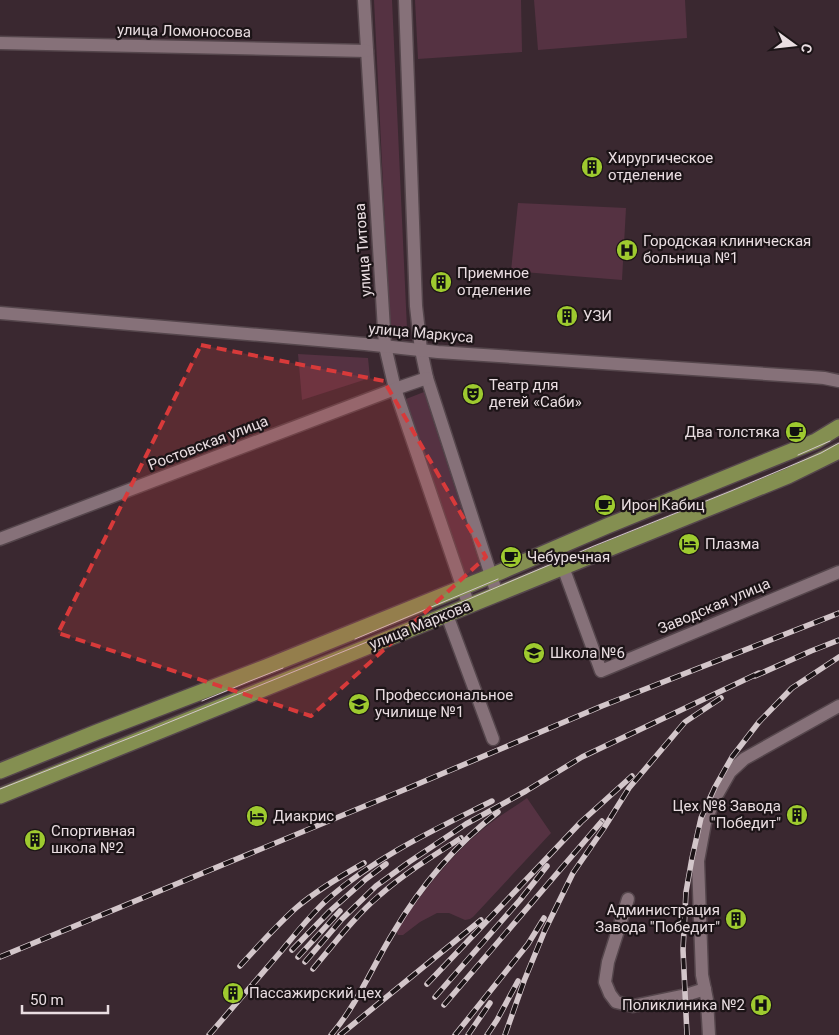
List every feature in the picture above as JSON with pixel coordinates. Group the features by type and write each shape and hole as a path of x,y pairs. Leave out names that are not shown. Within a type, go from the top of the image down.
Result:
{"main road":[{"name":"улица Маркова","path":"0,770 266,667 462,586 491,576 607,526 816,441 839,426"},
{"name":"улица Маркова","path":"0,796 788,476 839,451"}],"street":[{"name":"улица Титова","path":"364,0 385,346 395,389 469,606"},
{"path":"405,0 416,306 421,350 427,378 497,594"},
{"name":"улица Ломоносова","path":"0,43 367,51"},
{"name":"улица Маркуса","path":"0,313 421,350 811,377 839,381"},
{"name":"Ростовская улица","path":"0,539 427,378"},
{"name":"Заводская улица","path":"563,567 601,671 839,572"},
{"path":"446,614 493,740"},
{"path":"709,1035 707,1000 702,974 698,861 705,822 714,800 730,772 744,759 839,706"},
{"path":"628,899 608,962 606,982 610,994 616,1002 634,1006 705,989"}],"highlighted area":[{"path":"201,345 384,381 486,557 311,716 58,633"}],"shaded area":[{"path":"374,0 392,0 407,329 390,326"},
{"path":"415,0 521,0 522,52 418,59"},
{"path":"534,0 685,0 687,38 538,50"},
{"path":"518,203 626,208 622,280 511,271"},
{"path":"298,354 368,358 370,378 302,400"},
{"path":"424,392 482,572 463,579 406,399"},
{"path":"527,798 551,833 473,917 465,920 449,913 437,913 420,922 403,935 398,935 397,929 416,902 459,851 488,825"}],"tram line":[{"path":"798,455 830,441"},
{"path":"0,789 389,633 594,546 731,491 821,453 839,443"},
{"path":"355,639 498,579"},
{"path":"202,701 283,668"}],"railway":[{"path":"0,957 602,706 839,613"},
{"path":"755,676 839,640"},
{"path":"687,1035 683,950 686,892 701,818 715,787 732,757 759,722 792,688 839,657"},
{"path":"305,962 342,919 376,886 466,824 582,757 759,673"},
{"path":"505,1035 545,930 573,873 629,788 685,722 721,698"},
{"path":"427,984 581,822 632,776"},
{"path":"209,1035 305,922 347,883 408,844 492,801"},
{"path":"331,1035 357,999 385,946 415,899 467,838 498,812"},
{"path":"444,1005 602,821"},
{"path":"313,969 353,921 380,895 409,872 461,838"},
{"path":"240,966 274,929 304,901 364,863"},
{"path":"292,950 330,911 386,864"},
{"path":"435,997 520,900 547,866"},
{"path":"298,957 340,911"},
{"path":"455,1035 528,944 544,918"},
{"path":"340,1035 481,920"},
{"path":"487,1035 518,981"},
{"path":"468,1035 490,1003"}],"place":[{"name":"Хирургическое отделение","path":"592,167"},
{"name":"Городская клиническая больница №1","path":"627,250"},
{"name":"Приемное отделение","path":"441,282"},
{"name":"УЗИ","path":"567,316"},
{"name":"Театр для детей «Саби»","path":"473,394"},
{"name":"Два толстяка","path":"796,432"},
{"name":"Ирон Кабиц","path":"605,505"},
{"name":"Плазма","path":"689,544"},
{"name":"Чебуречная","path":"511,557"},
{"name":"Школа №6","path":"534,653"},
{"name":"Профессиональное училище №1","path":"359,704"},
{"name":"Цех №8 Завода \"Победит\"","path":"797,815"},
{"name":"Диакрис","path":"257,816"},
{"name":"Спортивная школа №2","path":"35,840"},
{"name":"Администрация Завода \"Победит\"","path":"736,919"},
{"name":"Пассажирский цех","path":"233,993"},
{"name":"Поликлиника №2","path":"761,1005"}]}
